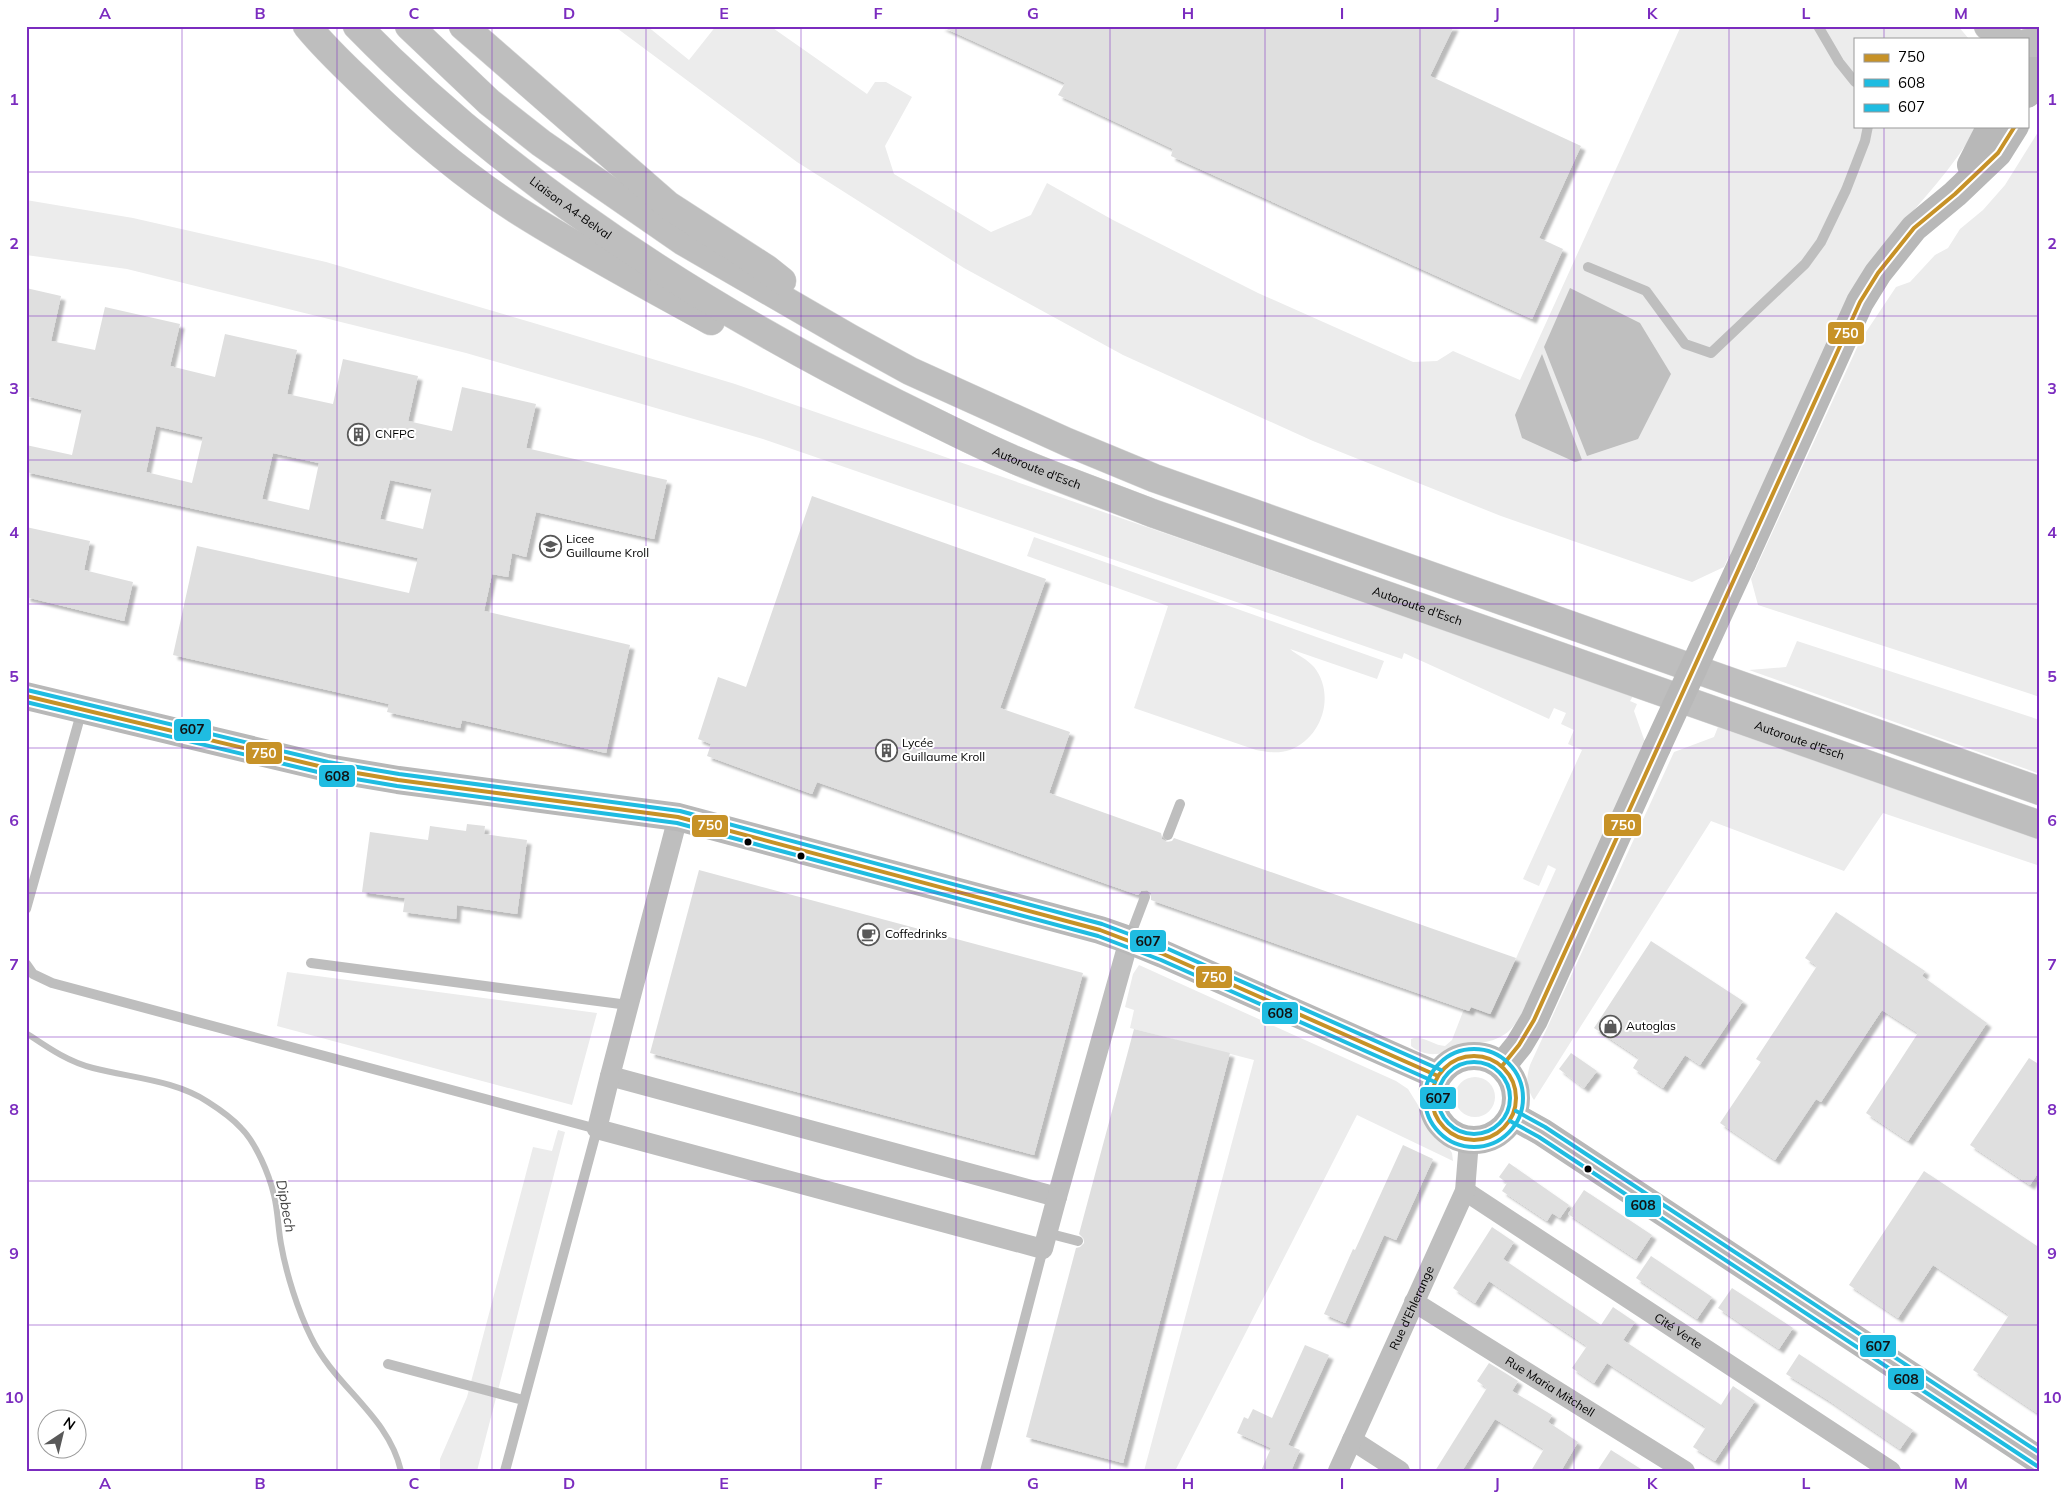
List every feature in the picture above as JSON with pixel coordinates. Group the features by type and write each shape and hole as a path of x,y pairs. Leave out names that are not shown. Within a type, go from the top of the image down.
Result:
{"main road":[{"path":"307,26 320,42 384,105 448,161 516,210 593,256 727,330 809,358"},
{"name":"Liaison A4-Belval","path":"357,26 422,90 495,152 599,229 694,290 809,358"},
{"path":"408,26 489,102 541,143 684,242 850,338 910,370 985,406 1154,478 2040,791"},
{"path":"463,26 668,205 767,269 850,338"},
{"path":"2028,92 2040,66"},
{"path":"1955,194 1990,128"},
{"path":"1502,1066 1519,1045 1534,1020 1860,302 1878,273 1914,228 1955,194 1998,153 2014,128"},
{"name":"Autoroute d'Esch","path":"809,358 1015,460 1143,509 2040,825"},
{"path":"26,696 327,768 398,780 678,817 1129,940 1438,1076"},
{"path":"1474,1056 1489,1058 1502,1066 1511,1076 1516,1089 1517,1102 1513,1116 1506,1127 1495,1136 1482,1140 1469,1141 1455,1137 1444,1128 1436,1117 1432,1104 1432,1090 1438,1076 1447,1065 1460,1058 1474,1056"},
{"path":"1513,1116 1542,1132 2040,1461"}],"street":[{"path":"678,817 597,1129 1045,1241 1122,958 1129,940"},
{"path":"610,1076 1057,1197"},
{"name":"Rue d'Ehlerange","path":"1338,1471 1465,1191 1469,1141"},
{"name":"Cité Verte","path":"1465,1191 1891,1471"},
{"name":"Rue Maria Mitchell","path":"1414,1302 1685,1471"},
{"path":"1352,1440 1400,1471"}],"lane":[{"path":"1818,26 1839,62 1854,81"},
{"path":"1588,267 1646,291 1685,344 1711,353 1805,264 1821,242 1846,190 1865,141 1868,128"},
{"path":"26,909 82,710"},
{"path":"1168,836 1180,804"},
{"path":"1129,940 1145,897"},
{"path":"312,963 628,1005"},
{"path":"26,964 32,974 52,983 597,1129 505,1471"},
{"path":"985,1471 1045,1241 1078,1241"},
{"path":"388,1364 523,1400"}],"shaded area":[{"path":"614,26 647,26 689,60 716,26 770,26 867,94 875,82 886,82 912,97 885,146 894,174 991,232 1031,215 1047,183 1113,220 1258,293 1413,362 1437,361 1453,351 1520,380 1681,26 1958,26 1968,38 1854,38 1854,128 1977,128 1936,184 1889,237 1732,560 1728,558 1724,567 1692,582 1501,516 1313,441 1123,355 964,268 797,162"},
{"path":"2040,129 2040,697 1758,605 1751,579 1860,341 1896,287 1910,282 1935,255 1948,248 1960,229 1983,210 2005,185"},
{"path":"26,200 133,218 326,262 735,384 1633,696 1630,701 1637,704 1634,711 1645,742 1535,989 1516,1023 1504,1035 1487,1042 1461,1046 1439,1054 1429,1054 1416,1050 1411,1046 1411,1039 1419,1038 1445,1046 1452,1040 1464,1009 1469,1011 1471,1007 1491,1014 1556,869 1548,865 1539,886 1523,879 1582,750 1568,744 1574,730 1561,724 1566,713 1554,708 1549,719 1404,653 1402,659 763,439 466,353 127,269 26,255"},
{"path":"1570,288 1640,323 1671,374 1638,439 1587,456 1544,347"},
{"path":"1542,354 1582,460 1575,462 1522,438 1515,415"},
{"path":"1034,537 1384,661 1377,679 1290,649 1314,667 1321,678 1325,702 1317,726 1310,736 1301,744 1281,752 1256,750 1134,708 1168,606 1027,556"},
{"path":"1797,641 2040,720 2040,774 1749,670 1786,667"},
{"path":"1718,727 2040,839 2040,866 1883,813 1844,871 1711,821 1534,1100 1529,1091 1528,1083 1530,1065 1674,752 1714,737"},
{"path":"1139,965 1396,1081 1408,1089 1436,1134 1446,1143 1452,1153 1453,1161 1357,1115 1175,1471 1144,1471 1254,1060 1130,1028 1134,1010 1125,1007 1133,974"},
{"path":"287,972 597,1013 572,1105 277,1026"},
{"path":"1479,1077 1486,1080 1492,1086 1495,1097 1494,1105 1486,1114 1479,1117 1471,1117 1464,1114 1456,1105 1455,1093 1458,1086 1467,1078"},
{"path":"558,1130 565,1132 477,1471 440,1471 440,1459 467,1397 533,1147 552,1151"}],"building":[{"path":"940,26 1454,26 1430,76 1581,146 1539,238 1563,249 1532,319 1171,156 1173,149 1058,95 1065,83"},
{"name":"CNFPC","path":"26,288 61,296 51,341 95,350 105,307 180,324 170,366 215,377 225,334 297,350 287,394 333,404 343,359 418,376 408,421 452,431 462,387 536,404 526,448 667,480 654,539 536,512 526,557 512,553 508,577 492,574 484,611 630,645 606,753 462,720 460,728 387,712 389,704 173,655 197,546 409,593 418,558 26,472 26,445 72,455 82,410 26,396","holes":["156,426 203,437 192,483 146,472","273,453 319,463 309,510 262,499","390,480 432,489 423,529 380,519"]},
{"name":"Lycée Guillaume Kroll","path":"812,496 1046,579 1000,708 1070,732 1049,793 1161,833 1162,839 1166,842 1172,841 1174,838 1516,958 1490,1014 1471,1007 1469,1011 1151,900 1151,893 1147,890 1141,891 1138,895 817,782 812,794 707,756 711,744 698,739 718,677 746,687"},
{"path":"26,527 90,541 84,570 133,582 124,621 26,597"},
{"path":"467,824 485,826 484,834 527,840 517,914 457,905 456,919 403,912 405,898 362,892 370,832 428,840 430,826 466,831"},
{"path":"699,870 1083,973 1034,1155 650,1053"},
{"path":"1836,912 1925,971 1922,976 1987,1023 1908,1141 1866,1113 1918,1033 1882,1010 1821,1102 1816,1099 1775,1160 1720,1123 1761,1062 1756,1059 1817,966 1805,958"},
{"path":"1651,941 1743,1001 1700,1065 1685,1055 1663,1088 1633,1068 1639,1058 1594,1028"},
{"path":"1134,1029 1230,1053 1123,1463 1026,1437 1076,1248 1084,1243 1084,1239 1079,1234"},
{"path":"1571,1053 1597,1071 1584,1088 1559,1069"},
{"path":"2029,1058 2040,1065 2040,1170 2030,1185 1970,1145"},
{"path":"1403,1145 1433,1159 1396,1240 1384,1235 1345,1323 1324,1314"},
{"path":"1509,1163 1569,1205 1560,1218 1552,1213 1547,1221 1502,1191 1507,1183 1499,1177"},
{"path":"1924,1171 2040,1248 2040,1415 1973,1370 2009,1315 1933,1265 1898,1318 1849,1285"},
{"path":"1584,1190 1652,1235 1636,1259 1568,1214"},
{"path":"1492,1227 1514,1242 1503,1259 1601,1325 1613,1307 1635,1322 1623,1340 1721,1405 1733,1386 1755,1401 1715,1461 1693,1447 1706,1427 1607,1363 1594,1383 1572,1368 1587,1346 1489,1281 1475,1303 1453,1288"},
{"path":"1651,1256 1712,1297 1697,1319 1636,1278"},
{"path":"1732,1288 1793,1328 1779,1349 1718,1308"},
{"path":"1305,1345 1329,1355 1288,1445 1300,1450 1291,1471 1261,1471 1271,1448 1237,1433 1244,1417 1248,1419 1253,1409 1272,1418"},
{"path":"1799,1354 1913,1430 1900,1449 1786,1374"},
{"path":"1489,1363 1518,1381 1512,1391 1552,1415 1548,1422 1578,1442 1561,1471 1531,1471 1544,1449 1495,1419 1462,1471 1435,1471 1487,1388 1477,1381"},
{"path":"1611,1450 1644,1471 1597,1471"}],"waterway":[{"name":"Dipbech","path":"26,1033 58,1054 75,1062 167,1084 195,1095 225,1114 247,1134 261,1159 272,1187 286,1267 306,1327 321,1355 385,1433 401,1471"}],"transit line":[{"name":"750","path":"1502,1066 1519,1045 1534,1020 1860,302 1878,273 1914,228 1955,194 1998,153 2014,128"},
{"name":"607","path":"27,690 328,762 399,774 680,811 1102,924 1166,948 1441,1070"},
{"name":"750","path":"26,696 327,768 398,780 678,817 1100,930 1163,954 1438,1076"},
{"name":"608","path":"26,702 326,774 397,786 677,823 1098,936 1161,960 1435,1082"},
{"name":"608","path":"1474,1049 1493,1053 1508,1064 1519,1079 1523,1098 1519,1117 1508,1132 1493,1143 1474,1147 1455,1143 1440,1132 1429,1117 1425,1098 1429,1079 1440,1064 1455,1053 1474,1049"},
{"name":"750","path":"1466,1056 1482,1056 1498,1063 1509,1074 1516,1090 1516,1098 1513,1114 1504,1128 1498,1133 1482,1140 1466,1140 1450,1133 1439,1122 1432,1106 1432,1090 1439,1074 1450,1063 1466,1056"},
{"name":"607","path":"1474,1062 1488,1065 1500,1072 1507,1084 1510,1098 1507,1112 1500,1124 1488,1131 1474,1134 1460,1131 1448,1124 1441,1112 1438,1098 1441,1084 1448,1072 1460,1065 1474,1062"},
{"name":"607","path":"1516,1111 1545,1127 2040,1453"},
{"name":"608","path":"1510,1121 1539,1137 2037,1466"}],"place":[{"name":"CNFPC","path":"359,434"},
{"name":"Licee Guillaume Kroll","path":"550,546"},
{"name":"Lycée Guillaume Kroll","path":"886,750"},
{"name":"Coffedrinks","path":"869,934"},
{"name":"Autoglas","path":"1610,1026"}]}
